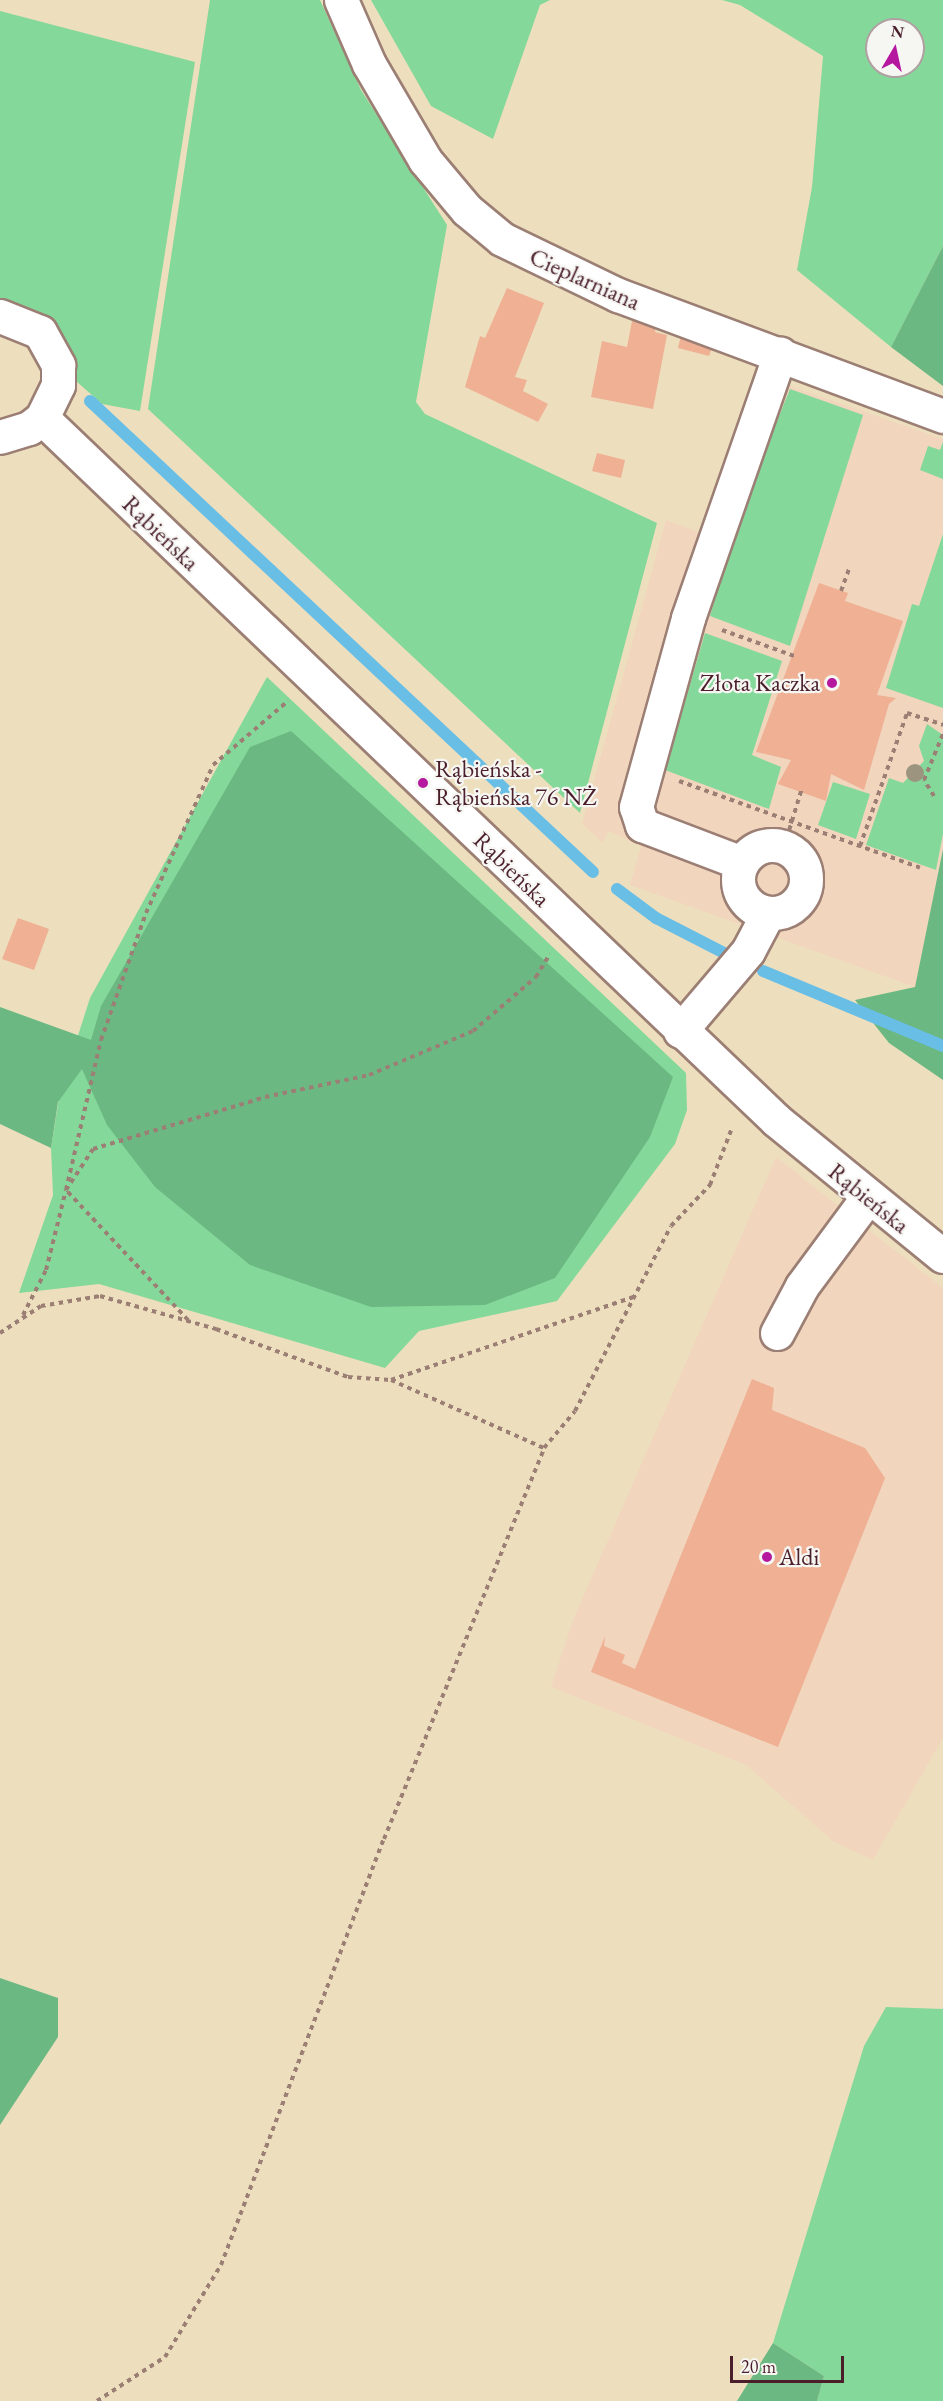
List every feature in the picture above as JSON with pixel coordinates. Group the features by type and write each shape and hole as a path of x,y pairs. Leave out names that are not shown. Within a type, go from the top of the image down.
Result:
{"street":[{"name":"Cieplarniana","path":"341,0 369,64 425,160 482,224 565,273 943,416"},
{"path":"0,316 24,321 51,348 58,385 42,418 29,428 0,437"},
{"path":"742,863 642,825 636,807 687,618 780,354"},
{"name":"Rąbieńska","path":"42,418 680,1031 867,1198 943,1256"},
{"path":"788,834 801,862 806,884 796,904 768,913 753,908 740,891 742,863 762,846 788,834"},
{"path":"680,1031 748,951 768,913"},
{"path":"777,1333 802,1286 867,1198"}],"path":[{"path":"841,591 849,568"},
{"path":"687,618 794,656"},
{"path":"23,1316 46,1270 101,1040 146,913 213,765 313,680"},
{"path":"860,846 907,713 943,724"},
{"path":"934,796 924,780 943,734"},
{"path":"645,769 788,834 860,846 920,868"},
{"path":"788,834 802,789"},
{"path":"66,1190 93,1149 265,1098 369,1075 473,1031 536,978 568,922"},
{"path":"97,2401 165,2357 221,2265 384,1839 544,1448 575,1411 671,1226 710,1185 720,1151 751,1096"},
{"path":"66,1190 188,1320"},
{"path":"0,1333 41,1306 100,1296 188,1320 348,1377 391,1380 544,1448"},
{"path":"391,1380 634,1297"}],"shaded area":[{"path":"784,384 943,439 943,849 915,987 630,885 641,846 608,831 603,843 582,824 666,520 728,543"},
{"path":"776,1157 943,1288 943,1738 873,1860 834,1842 746,1765 551,1687 573,1620"}],"green space":[{"path":"210,0 320,0 361,90 447,225 416,402 425,414 657,523 580,813 148,409"},
{"path":"371,0 550,0 540,5 493,139 431,106"},
{"path":"722,0 943,0 943,246 891,347 797,270 812,187 823,56 740,5"},
{"path":"0,11 195,62 140,411 102,404 0,314"},
{"path":"943,246 943,386 891,347"},
{"path":"790,389 863,415 790,646 710,616 743,505"},
{"path":"943,442 943,479 920,470 928,446 940,450"},
{"path":"943,534 943,708 886,688 912,604 919,606"},
{"path":"705,633 782,661 752,755 781,767 769,809 665,770"},
{"path":"267,677 686,1073 687,1110 675,1144 557,1301 419,1331 385,1368 99,1284 19,1293 53,1195 51,1148 60,1092 90,998"},
{"path":"927,724 943,735 943,834 936,870 866,845 889,778 903,783 924,761 919,746"},
{"path":"291,731 673,1077 650,1137 555,1278 485,1305 371,1307 250,1265 155,1187 107,1125 82,1069 58,1102 51,1148 0,1124 0,1007 91,1040 101,1006 250,747"},
{"path":"833,782 870,794 856,839 818,825"},
{"path":"943,849 943,1080 889,1043 855,1000 915,987"},
{"path":"0,1978 58,1998 58,2037 0,2125"},
{"path":"886,2007 943,2009 943,2401 817,2401 824,2376 773,2343 864,2046"},
{"path":"773,2343 824,2376 817,2401 737,2401"}],"building":[{"path":"507,288 544,303 515,377 527,380 523,391 548,404 538,422 465,387 480,336 485,338"},
{"path":"633,316 656,324 655,332 667,335 653,409 591,397 602,341 627,347"},
{"path":"681,335 713,345 709,356 678,348"},
{"path":"597,453 625,460 621,478 592,471"},
{"name":"Złota Kaczka","path":"819,583 848,593 845,601 903,621 877,695 896,698 889,704 864,790 831,774 826,801 778,784 791,760 756,752"},
{"path":"18,918 49,929 34,970 2,959"},
{"name":"Aldi","path":"752,1379 774,1388 772,1410 865,1448 885,1478 778,1747 591,1672 605,1636 604,1646 625,1655 622,1663 635,1669"}],"waterway":[{"path":"90,401 593,872"},
{"path":"617,889 656,918 728,955"},
{"path":"763,971 943,1046"}],"place":[{"name":"Złota Kaczka","path":"832,683"},
{"name":"Rąbieńska - Rąbieńska 76 NŻ","path":"423,783"},
{"name":"Aldi","path":"767,1557"}]}
